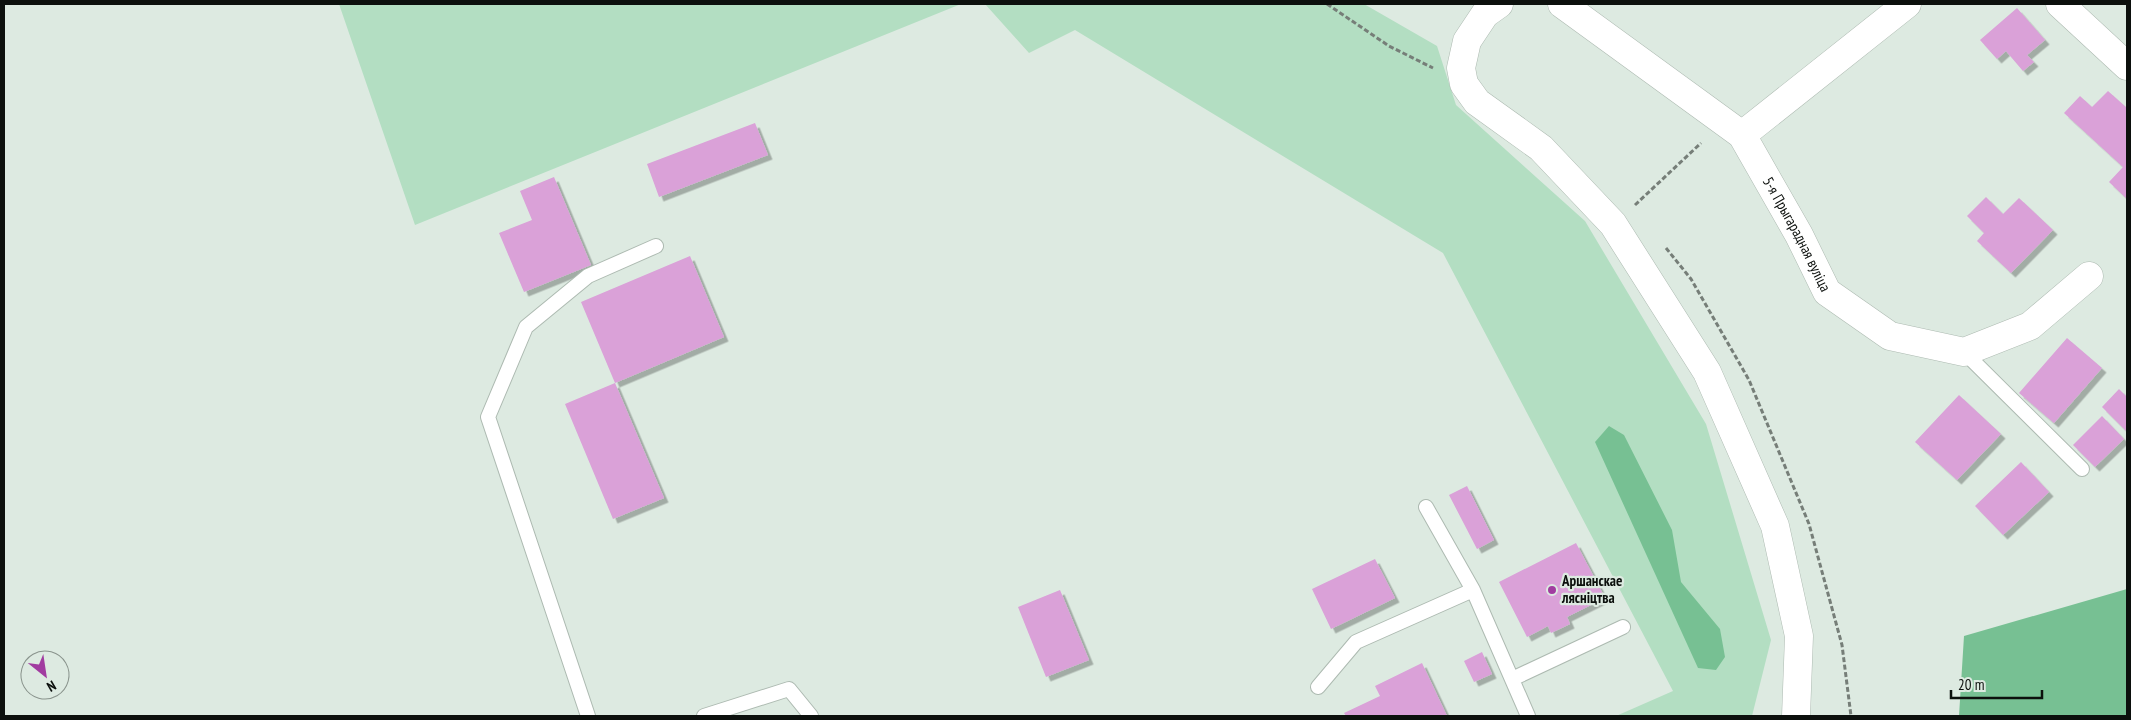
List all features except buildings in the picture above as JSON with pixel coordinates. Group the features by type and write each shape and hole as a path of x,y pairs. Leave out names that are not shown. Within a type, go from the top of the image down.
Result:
{"street":[{"path":"1499,4 1485,14 1467,41 1460,68 1464,84 1477,102 1541,148 1613,224 1707,372 1775,526 1799,636 1796,716"},
{"name":"5-я Прыгарадная вуліца","path":"1562,4 1725,120 1742,135 1799,235 1827,292 1890,336 1964,352"},
{"path":"1742,135 1907,4"},
{"path":"2060,4 2127,66"},
{"path":"1964,352 2030,326 2089,276"}],"lane":[{"path":"588,716 488,417 526,327 588,276 656,246"},
{"path":"1964,352 2082,469"},
{"path":"1426,507 1473,590 1528,716"},
{"path":"1318,687 1356,642 1473,590"},
{"path":"1512,679 1623,627"},
{"path":"704,716 789,689 811,716"}],"path":[{"path":"1327,4 1389,46 1464,84"}],"green space":[{"path":"339,4 961,4 415,225"},
{"path":"985,4 1364,4 1437,46 1456,105 1585,221 1706,424 1771,640 1752,716 1616,716 1673,691 1443,253 1075,30 1029,53"},
{"path":"1609,426 1624,435 1672,530 1681,582 1720,629 1725,657 1716,670 1698,668 1595,442"},
{"path":"2127,589 2127,716 1959,716 1964,636"}],"place":[{"name":"Аршанскае лясніцтва","path":"1552,590"}]}
